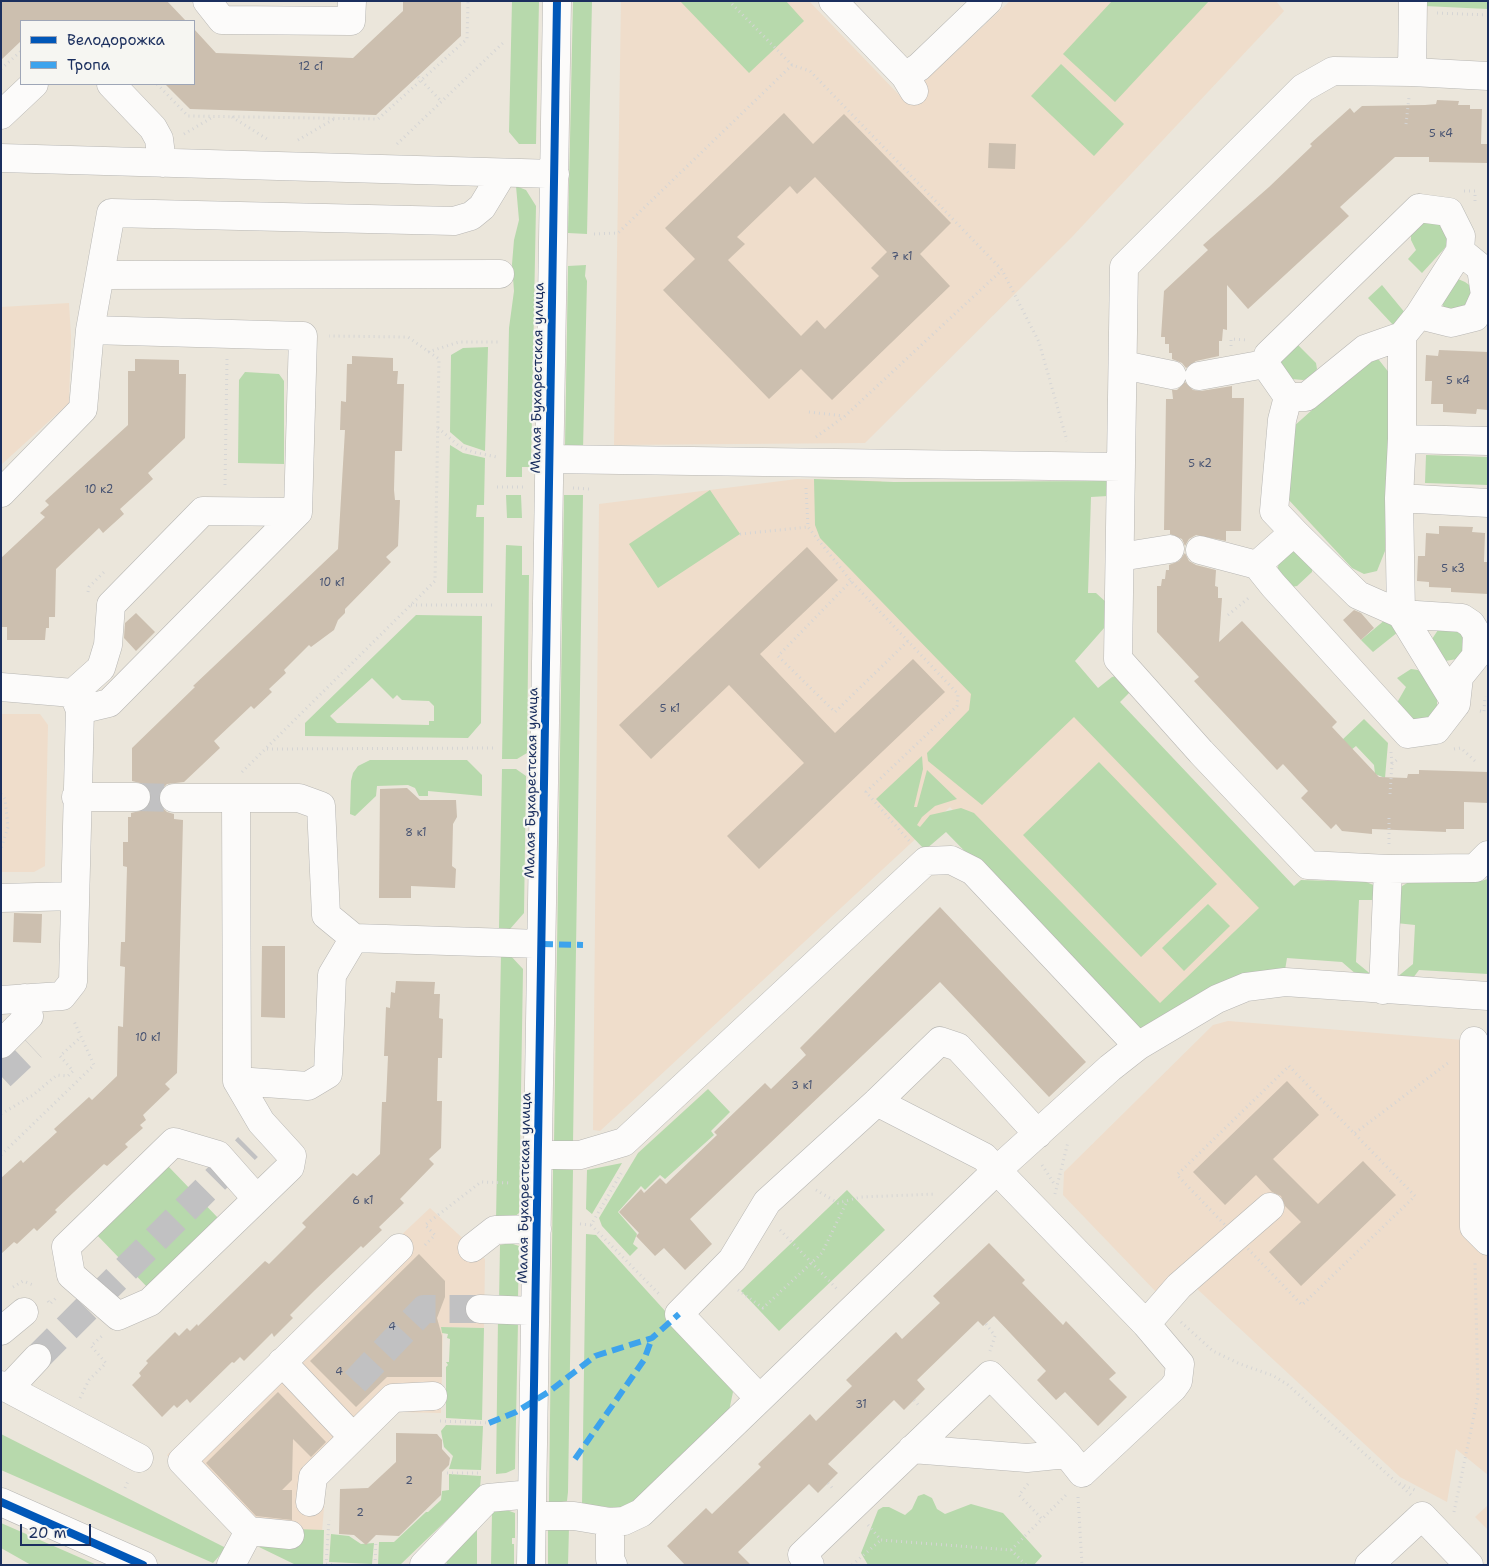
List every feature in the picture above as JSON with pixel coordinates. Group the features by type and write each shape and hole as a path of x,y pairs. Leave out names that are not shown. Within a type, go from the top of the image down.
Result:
{"street":[{"path":"207,1 222,20 350,21 352,1"},
{"name":"Малая Бухарестская улица","path":"531,1565 557,1"},
{"path":"833,1 910,83 919,67 988,1"},
{"path":"1412,72 1422,7"},
{"path":"1488,76 1412,72 1333,71 1303,88 1124,267 1118,659 1201,752 1308,865 1388,869 1476,868 1488,855"},
{"path":"1,115 33,85"},
{"path":"112,85 153,128 160,139 162,163"},
{"path":"1,158 502,174 554,174"},
{"path":"1,493 83,409 90,330 111,213 454,221 471,216 482,207 502,174"},
{"path":"1264,364 1268,355 1420,208 1449,212 1461,236 1460,251 1410,325 1399,498 1401,614 1456,704"},
{"path":"1288,397 1306,397 1365,349 1410,325 1450,322 1475,317 1485,295 1481,268 1460,251"},
{"path":"100,275 500,274"},
{"path":"1,687 77,702 109,703 298,512 303,336 90,330"},
{"path":"1122,365 1185,376 1264,364"},
{"path":"1264,364 1288,397"},
{"path":"1274,511 1358,595 1401,614 1462,618 1471,624 1477,634 1476,656 1459,677 1456,704 1436,730 1408,734 1279,592 1264,559 1274,511 1282,420 1288,397"},
{"path":"1402,439 1488,441"},
{"path":"549,459 1121,467"},
{"path":"1399,498 1488,503"},
{"path":"13,999 62,996 72,982 77,702 101,668 108,645 111,605 203,511 298,512"},
{"path":"1200,550 1264,559 1294,532"},
{"path":"1120,557 1170,549"},
{"path":"76,797 136,798"},
{"path":"174,798 299,798 321,806 326,915 354,938 542,944"},
{"path":"236,798 237,1081 261,1122 292,1156 290,1167 150,1302 118,1316 71,1275 66,1247 174,1142 218,1155 256,1198"},
{"path":"538,1155 580,1155 624,1142 926,861 951,860 973,871 1138,1046"},
{"path":"1383,990 1388,869"},
{"path":"1,898 74,896"},
{"path":"237,1081 308,1086 328,1074 332,975 354,938"},
{"path":"424,1565 488,1498 532,1505 574,1516 610,1522 624,1521 642,1513 996,1171 1138,1046 1217,999 1246,986 1285,982 1488,996"},
{"path":"1,1044 29,1016 13,999"},
{"path":"759,1398 679,1314 732,1260 767,1202 877,1102 940,1041 958,1047 1038,1134"},
{"path":"1474,1042 1481,1234"},
{"path":"877,1102 984,1157 996,1171 1154,1314 1180,1364 1178,1381 1075,1472"},
{"path":"1154,1314 1179,1286 1270,1207"},
{"path":"472,1248 495,1230 537,1229"},
{"path":"290,1535 249,1531 182,1460 282,1362 410,1248"},
{"path":"480,1309 535,1311"},
{"path":"1,1331 24,1312"},
{"path":"37,1358 4,1387 139,1458"},
{"path":"282,1362 352,1436"},
{"path":"810,1565 802,1555 990,1375 1075,1472"},
{"path":"310,1502 312,1477 393,1398 435,1409"},
{"path":"912,1449 1027,1458 1075,1472"},
{"path":"1,1502 143,1565"},
{"path":"1370,1565 1422,1516 1469,1565"},
{"path":"610,1522 610,1559 614,1565"},
{"path":"231,1565 249,1531"}],"path":[{"path":"158,85 188,116 378,119 468,39 468,1"},
{"path":"732,4 792,65 810,71 1002,270 1039,342 1071,455 1071,466"},
{"path":"1422,7 1488,15"},
{"path":"394,147 505,41"},
{"path":"1,69 20,51"},
{"path":"594,234 618,234 792,65"},
{"path":"418,77 441,101"},
{"path":"181,136 214,116"},
{"path":"231,117 268,140"},
{"path":"290,145 335,119"},
{"path":"813,439 845,416 1002,270"},
{"path":"226,485 227,333"},
{"path":"236,798 237,777 435,581 439,359 408,337 303,336"},
{"path":"428,352 459,342 499,342"},
{"path":"809,412 845,416"},
{"path":"438,428 459,446 473,452 497,457"},
{"path":"805,479 808,527 851,581 958,694 957,706 866,792 912,844"},
{"path":"497,487 527,488"},
{"path":"564,488 590,489"},
{"path":"740,534 808,527"},
{"path":"851,581 778,656 835,712 908,640"},
{"path":"1228,615 1252,596"},
{"path":"410,605 495,605"},
{"path":"1390,794 1392,764 1408,749 1408,734"},
{"path":"266,749 494,748"},
{"path":"1,794 5,799 8,826 1,849"},
{"path":"1,1155 94,1065 62,996"},
{"path":"1,1114 33,1095 57,1075 68,1076 73,1071 60,1056 82,1037"},
{"path":"1354,1133 1453,1059"},
{"path":"1289,1066 1354,1133 1415,1196 1302,1304 1177,1175 1289,1066"},
{"path":"1059,1202 1055,1195 1056,1185 1070,1136"},
{"path":"591,1225 624,1168"},
{"path":"794,1177 838,1203 861,1197 955,1193 967,1199"},
{"path":"410,1248 435,1235 425,1225 481,1182 520,1183"},
{"path":"718,1275 763,1308 822,1254 847,1201"},
{"path":"762,1211 854,1307"},
{"path":"580,1224 591,1225 679,1314"},
{"path":"1452,1520 1478,1396 1481,1234"},
{"path":"1154,1314 1213,1351 1240,1364 1274,1376 1288,1385 1396,1482 1420,1492"},
{"path":"70,1421 89,1380 106,1363 91,1346"},
{"path":"435,1409 490,1423"},
{"path":"1027,1458 1028,1486 1018,1495 1042,1519"},
{"path":"447,1472 474,1473"},
{"path":"1011,1550 1072,1489 1075,1472"},
{"path":"1075,1472 1082,1565"},
{"path":"828,1483 852,1507 880,1540 1011,1550 1026,1565"},
{"path":"328,1528 326,1564 336,1565"},
{"path":"375,1565 376,1540"},
{"path":"852,1565 880,1540"}],"shaded area":[{"path":"621,1 809,1 902,98 914,91 1010,1 1276,1 1284,11 1071,238 865,443 614,445"},
{"path":"69,303 71,336 69,403 1,465 1,307"},
{"path":"797,479 881,481 1043,641 1271,904 1152,1017 950,807 600,1131 593,1130 599,504"},
{"path":"1,714 40,714 48,725 45,866 34,872 1,872"},
{"path":"1228,1021 1488,1042 1488,1475 1456,1449 1447,1502 1400,1477 1195,1287 1158,1294 1063,1195 1064,1172 1213,1025"},
{"path":"430,1208 485,1259 484,1328 443,1327 441,1413 399,1412 326,1482 321,1545 244,1539 167,1455"},
{"path":"1488,1505 1488,1530 1475,1517"}],"green space":[{"path":"512,1 539,1 536,144 519,144 509,132"},
{"path":"573,1 592,1 587,234 568,233"},
{"path":"680,1 786,1 804,21 749,73"},
{"path":"1112,1 1209,1 1115,102 1063,54"},
{"path":"1424,1 1488,1 1488,9 1424,6"},
{"path":"1061,64 1124,124 1094,156 1031,96"},
{"path":"516,186 526,190 536,206 531,467 522,467 522,477 506,477 509,328 514,291 512,264 514,240 519,220"},
{"path":"1418,221 1443,222 1450,240 1422,273 1408,259 1416,250 1411,240 1411,230"},
{"path":"586,265 583,449 565,446 568,266"},
{"path":"1458,279 1472,287 1474,295 1468,310 1445,309 1441,302"},
{"path":"1382,285 1406,314 1394,326 1368,298"},
{"path":"1294,341 1316,363 1317,369 1311,378 1303,380 1292,379 1284,373 1279,365 1281,350"},
{"path":"488,347 485,451 464,444 450,432 451,355 463,348"},
{"path":"1369,359 1379,360 1390,374 1385,551 1377,571 1364,574 1352,568 1287,498 1293,427"},
{"path":"245,372 279,374 284,381 284,464 238,463 239,380"},
{"path":"450,445 463,453 485,458 484,505 477,505 476,517 484,517 483,593 447,593"},
{"path":"1426,455 1488,457 1488,485 1425,483"},
{"path":"814,479 894,482 1109,481 1108,496 1091,497 1088,593 1096,593 1107,603 1105,627 1075,661 1098,688 1112,677 1119,675 1131,691 1120,702 1294,886 1301,880 1366,882 1376,886 1378,900 1359,900 1356,962 1373,976 1364,981 1342,962 1287,958 1284,976 1140,1031 946,832 925,850 876,799 922,756 923,769 914,807 917,807 927,770 957,799 935,806 922,817 917,825 920,827 930,815 961,808 974,813 1160,1003 1259,908 1074,717 982,805 928,761 927,753 969,710 971,694 820,538 815,525"},
{"path":"710,490 740,534 658,588 629,544"},
{"path":"506,495 521,495 522,518 507,518"},
{"path":"564,495 583,495 573,1143 554,1143"},
{"path":"506,545 522,546 522,575 529,575 527,753 517,759 502,759"},
{"path":"1292,551 1302,554 1312,568 1312,572 1297,586 1292,587 1277,573 1279,561"},
{"path":"416,615 482,616 481,723 468,738 305,736 305,723","holes":["372,678 393,699 397,695 402,700 429,701 434,706 434,721 429,721 429,725 337,723 330,716"]},
{"path":"1391,618 1398,632 1373,652 1361,640 1386,619"},
{"path":"1438,630 1458,631 1463,637 1464,650 1457,659 1445,661 1432,639"},
{"path":"1411,669 1418,670 1437,692 1437,707 1428,718 1409,721 1398,708 1398,701 1406,687 1397,678"},
{"path":"1364,719 1388,743 1385,778 1375,774 1374,765 1356,746 1351,750 1341,741"},
{"path":"370,760 467,760 482,775 482,796 428,791 428,796 419,796 415,788 408,785 377,786 376,796 355,816 350,814 353,773 358,766"},
{"path":"1099,762 1217,884 1141,957 1023,835"},
{"path":"502,769 516,769 526,776 524,913 510,929 499,928"},
{"path":"1488,879 1488,974 1419,970 1407,986 1396,978 1413,964 1415,925 1396,923 1399,888 1407,883 1481,881"},
{"path":"1208,904 1230,926 1184,971 1162,948"},
{"path":"501,954 509,954 523,969 519,1213 512,1219 496,1220"},
{"path":"708,1089 730,1112 711,1131 714,1135 665,1179 660,1175 645,1190 641,1186 618,1212 637,1234 633,1244 638,1248 630,1256 602,1226 599,1218 638,1153"},
{"path":"622,1163 592,1214 586,1209 587,1170"},
{"path":"167,1165 220,1220 149,1289 96,1234"},
{"path":"553,1169 573,1170 568,1492 567,1501 555,1503 549,1502"},
{"path":"847,1190 885,1230 779,1331 741,1291"},
{"path":"586,1234 596,1235 727,1379 733,1392 729,1411 635,1503 621,1508 582,1505"},
{"path":"510,1243 519,1246 518,1298 499,1303 500,1245"},
{"path":"498,1318 518,1322 515,1469 506,1473 496,1474"},
{"path":"441,1327 484,1328 482,1420 446,1418 446,1367 448,1365 446,1362 449,1362 450,1339 447,1338 448,1334 442,1333"},
{"path":"446,1425 483,1426 481,1470 449,1469 453,1456 444,1447 441,1431"},
{"path":"1,1434 226,1548 213,1563 1,1470"},
{"path":"449,1474 481,1476 480,1488 400,1565 378,1565 379,1542 394,1542 441,1500 442,1491 449,1490"},
{"path":"924,1494 932,1498 937,1509 945,1514 971,1504 1003,1513 1042,1556 1034,1565 868,1565 861,1553 878,1510 883,1507 889,1507 905,1515 912,1509 918,1496"},
{"path":"501,1508 515,1513 515,1538 512,1538 512,1544 514,1544 514,1565 491,1565 492,1513"},
{"path":"477,1522 477,1565 447,1565 445,1557"},
{"path":"1,1523 97,1565 31,1565 1,1548"},
{"path":"548,1526 569,1527 568,1565 548,1565"},
{"path":"294,1529 324,1530 323,1565 296,1565 259,1547"},
{"path":"331,1534 349,1536 361,1544 374,1543 372,1564 329,1562"}],"building":[{"path":"1,1 167,1 185,20 20,20 20,42 1,60"},
{"path":"403,1 461,1 461,36 376,115 190,109 166,85 195,85 195,30 216,53 353,58 403,11"},
{"path":"1437,100 1459,101 1458,105 1470,105 1470,109 1482,109 1481,144 1488,144 1488,163 1429,162 1429,157 1395,157 1340,207 1349,216 1248,309 1227,285 1227,330 1223,329 1222,341 1219,341 1219,356 1196,361 1186,368 1182,363 1172,359 1172,353 1169,353 1169,344 1165,344 1165,337 1161,337 1164,291 1208,250 1203,245 1269,187 1312,146 1310,144 1350,108 1354,113 1362,106 1425,105 1436,104"},
{"path":"784,113 813,144 844,114 951,223 920,254 950,286 832,400 801,369 769,399 663,290 695,259 665,228","holes":["815,177 887,252 871,268 879,276 825,329 817,320 801,336 728,260 745,244 737,237 790,186 797,194"]},
{"path":"989,143 1016,144 1015,169 988,168"},
{"path":"1439,350 1488,352 1488,410 1477,409 1476,414 1443,412 1443,404 1431,404 1432,381 1425,381 1426,355 1438,356"},
{"path":"352,356 393,358 393,371 398,371 397,384 404,384 402,451 395,451 395,500 400,500 398,546 386,557 391,562 345,609 345,613 338,620 334,630 311,647 309,645 284,670 286,673 269,689 272,692 254,709 251,706 214,741 220,748 184,782 167,784 160,791 158,798 161,806 167,812 174,814 174,819 183,820 177,1073 165,1084 170,1089 143,1115 146,1120 140,1125 143,1128 125,1144 128,1147 107,1166 104,1164 55,1210 57,1212 37,1231 34,1228 17,1244 14,1242 1,1254 1,1178 21,1160 23,1163 57,1132 54,1129 89,1097 92,1100 117,1076 118,1026 123,1027 125,967 120,966 121,942 125,942 127,867 123,866 123,842 128,842 128,817 131,817 131,813 144,810 150,804 152,797 150,790 144,784 132,781 132,748 195,687 193,686 338,549 345,430 340,430 341,401 346,402 347,364 352,364"},
{"path":"135,359 179,360 179,374 186,374 185,438 148,473 153,479 120,509 124,514 103,533 99,528 56,569 55,617 49,617 49,628 46,628 45,640 7,640 7,627 2,627 1,616 1,558 45,517 40,513 49,505 45,501 128,425 128,371 135,371"},
{"path":"1185,382 1193,390 1201,391 1232,386 1232,398 1244,398 1241,531 1226,531 1226,541 1196,535 1189,539 1185,546 1182,539 1170,534 1170,530 1164,530 1166,399 1173,399 1172,390 1177,390"},
{"path":"1439,526 1473,527 1472,532 1485,533 1484,562 1488,562 1488,594 1451,592 1451,588 1429,587 1429,582 1417,581 1418,556 1425,556 1426,533 1439,534"},
{"path":"807,547 838,580 760,654 835,733 913,659 945,692 759,869 727,836 804,763 729,685 651,759 619,725"},
{"path":"1185,553 1189,561 1196,565 1216,570 1215,586 1218,587 1218,598 1222,598 1219,642 1242,621 1337,722 1332,727 1379,777 1407,778 1408,774 1419,774 1419,770 1488,772 1488,803 1464,802 1464,829 1446,829 1446,832 1372,829 1372,834 1342,831 1336,824 1331,829 1301,798 1308,791 1283,764 1277,770 1194,681 1199,677 1157,632 1157,586 1161,586 1162,579 1165,579 1166,570 1169,570 1169,565 1179,561"},
{"path":"1354,610 1361,613 1374,628 1361,640 1343,620"},
{"path":"136,613 155,632 136,651 124,638 125,623"},
{"path":"407,788 420,800 456,800 457,817 453,824 452,866 456,869 455,888 411,886 411,898 379,898 380,789"},
{"path":"940,907 1086,1062 1049,1097 940,982 690,1219 712,1244 685,1270 664,1248 655,1256 636,1236 639,1233 619,1212 641,1189 644,1193 660,1178 666,1184 717,1135 714,1132 765,1083 771,1089 806,1055 800,1048"},
{"path":"14,913 42,914 41,943 13,942"},
{"path":"262,946 285,946 285,1018 261,1017"},
{"path":"396,981 435,982 434,994 440,994 439,1018 443,1019 442,1058 438,1058 437,1101 442,1101 441,1148 429,1159 434,1164 400,1199 404,1203 379,1227 382,1230 363,1248 361,1246 315,1290 290,1315 293,1318 274,1337 272,1333 244,1361 240,1357 234,1363 232,1362 190,1403 187,1399 177,1408 174,1405 162,1417 132,1385 141,1376 139,1373 148,1363 146,1361 175,1332 179,1336 187,1328 190,1331 197,1324 198,1326 265,1261 269,1264 306,1227 302,1223 353,1173 357,1176 380,1154 382,1102 386,1102 388,1056 384,1056 386,1007 390,1008 391,992 395,993"},
{"path":"1287,1081 1319,1115 1273,1159 1318,1204 1363,1161 1396,1195 1301,1286 1269,1252 1301,1222 1285,1206 1281,1196 1272,1192 1256,1175 1225,1205 1193,1172"},
{"path":"989,1243 1025,1280 1022,1283 1063,1325 1066,1321 1116,1373 1109,1379 1127,1397 1098,1426 1065,1392 1056,1400 1037,1380 1046,1371 994,1316 983,1326 978,1321 917,1380 925,1389 904,1410 894,1400 828,1464 838,1473 818,1493 809,1484 738,1552 751,1565 685,1565 667,1546 706,1508 712,1514 761,1467 758,1464 810,1414 816,1421 852,1386 846,1380 896,1332 902,1339 940,1303 933,1296"},
{"path":"419,1254 445,1281 445,1297 437,1318 442,1336 442,1377 387,1377 356,1407 310,1361"},
{"path":"278,1392 326,1442 311,1457 293,1439 292,1480 282,1490 292,1490 292,1520 256,1516 206,1463"},
{"path":"396,1433 437,1434 442,1440 442,1449 450,1458 449,1465 442,1472 441,1495 399,1536 376,1535 366,1545 354,1535 339,1534 340,1489 368,1488 396,1462"}],"tunnel":[{"path":"136,797 174,798"},
{"path":"1,1076 32,1047"},
{"path":"37,1358 248,1147"},
{"path":"355,1382 424,1309 480,1309"}],"marked path":[{"path":"541,944 583,945"},
{"path":"489,1423 516,1412 550,1391 595,1356 652,1338 679,1314"},
{"path":"575,1459 644,1360 652,1338"}],"cycle path":[{"path":"531,1565 557,1"},
{"path":"1,1502 143,1565"}]}
